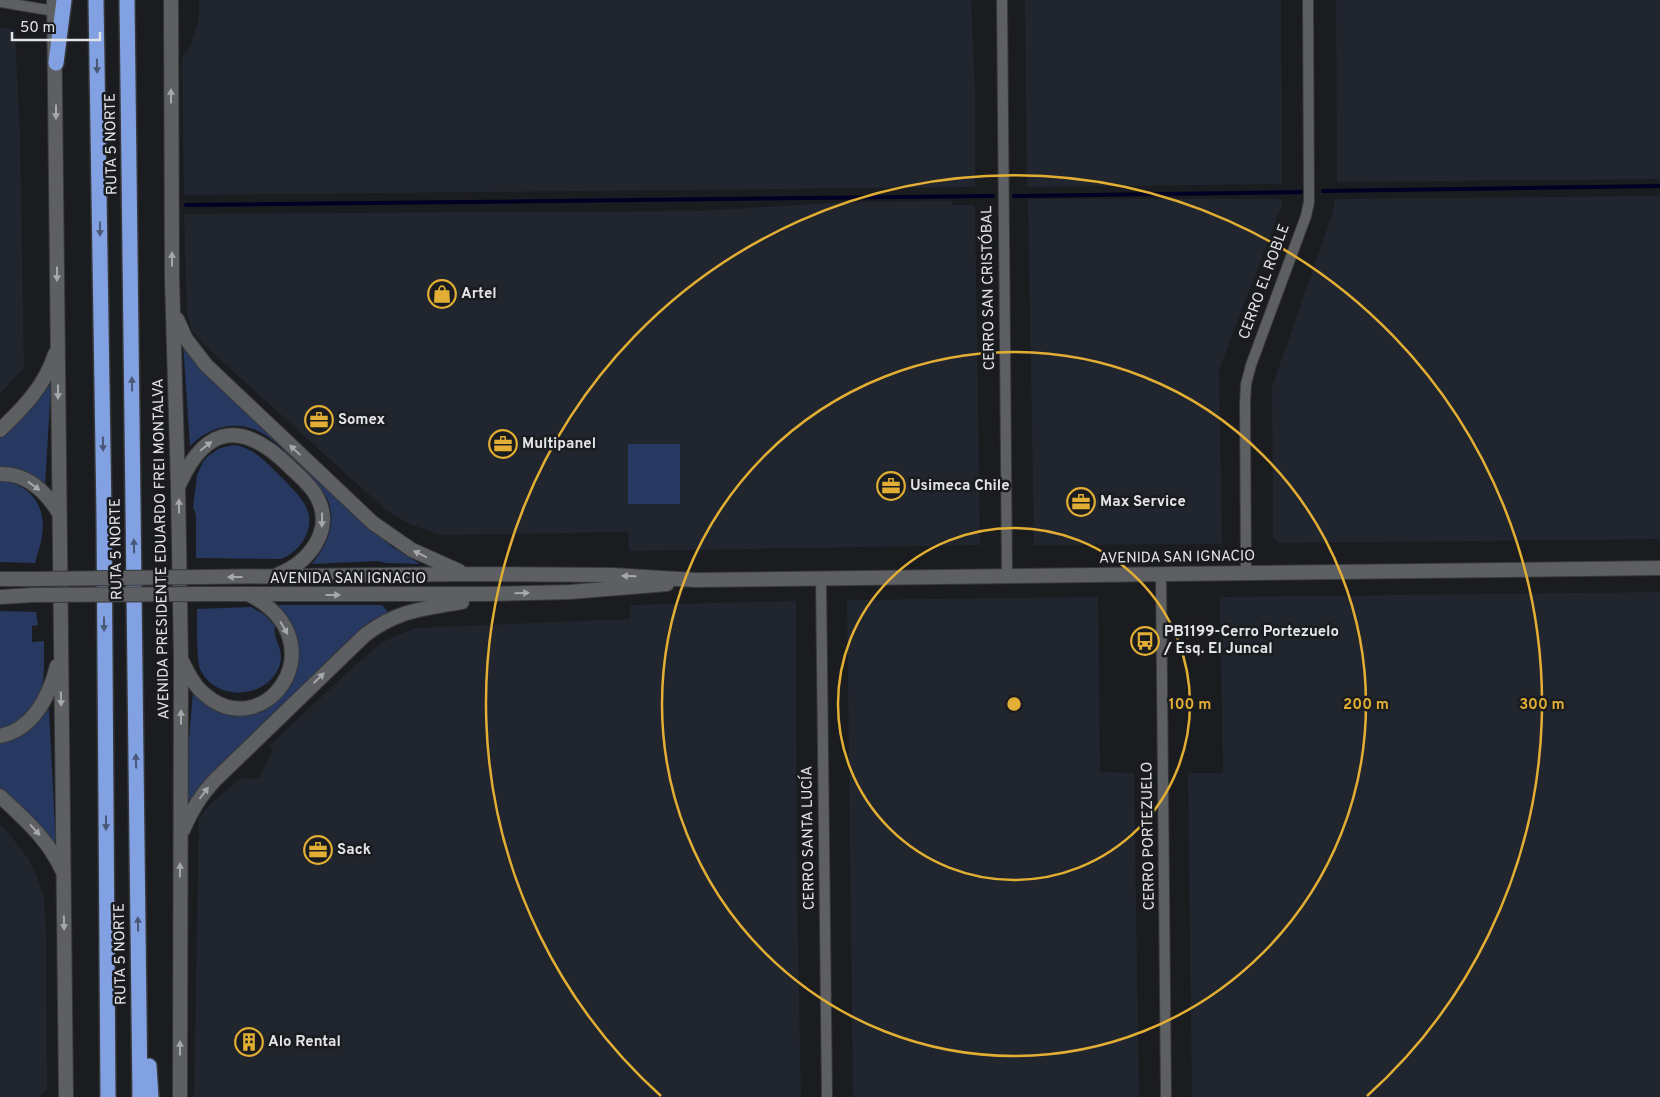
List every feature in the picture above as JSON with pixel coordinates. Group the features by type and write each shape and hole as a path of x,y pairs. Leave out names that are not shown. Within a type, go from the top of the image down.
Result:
{"highway":[{"name":"RUTA 5 NORTE","path":"96,0 104,516 108,1097"},
{"name":"RUTA 5 NORTE","path":"127,0 140,1097"},
{"path":"56,63 58,4"},
{"path":"138,973 151,1097"},
{"path":"98,1097 107,1000"}],"main road":[{"name":"AVENIDA PRESIDENTE EDUARDO FREI MONTALVA","path":"171,0 172,279 181,660 180,1097"},
{"path":"56,63 66,1097"},
{"path":"174,308 186,339 199,357 373,523 412,550 464,574"},
{"path":"0,430 26,405 38,390 48,372 58,344"},
{"path":"178,486 197,453 211,441 226,436 244,436 263,444 295,472 318,498 323,520 320,537 305,558 289,569 271,577"},
{"path":"0,474 14,475 30,482 47,496 59,513"},
{"name":"AVENIDA SAN IGNACIO","path":"2,578 464,574 612,575 695,580 1660,568"},
{"name":"AVENIDA SAN IGNACIO","path":"0,597 201,594 487,594 632,588 695,580"},
{"path":"181,836 191,811 203,792 365,635 383,622 404,613 461,603 487,594"},
{"path":"181,660 199,689 221,704 237,708 253,706 266,701 277,693 287,678 291,664 292,650 289,635 273,611 250,595"},
{"path":"0,736 20,729 34,717 55,675 61,651"},
{"path":"0,796 43,839 64,874"}],"street":[{"name":"CERRO SAN CRISTÓBAL","path":"1002,0 1007,576"},
{"name":"CERRO EL ROBLE","path":"1246,574 1246,384 1251,365 1306,216 1308,202 1308,0"},
{"path":"0,2 58,4"},
{"name":"CERRO PORTEZUELO","path":"1161,575 1166,1097"},
{"name":"CERRO SANTA LUCÍA","path":"821,579 827,1097"}],"shaded area":[{"path":"199,0 971,0 975,89 975,187 184,195 182,56 190,47 199,18"},
{"path":"1025,0 1281,0 1282,184 1027,187"},
{"path":"1336,0 1660,0 1660,179 1337,182"},
{"path":"0,27 15,29 20,137 24,367 0,394"},
{"path":"1660,196 1660,539 1279,543 1273,538 1272,387 1332,215 1335,199"},
{"path":"1028,199 1282,199 1282,205 1219,370 1222,544 1034,545"},
{"path":"951,201 952,205 975,205 980,545 629,551 628,532 441,535 409,524 386,510 203,344 192,331 187,313 184,214 700,211 847,202"},
{"path":"183,344 241,408 391,546 420,564 378,561 312,564 325,544 330,530 330,507 325,495 313,479 275,443 251,428 241,426 223,427 205,434 190,446"},
{"path":"51,384 45,486 35,477 24,471 0,466 0,438 30,410"},
{"path":"628,444 680,444 680,504 628,504"},
{"path":"234,445 246,448 266,462 298,494 308,511 309,520 306,536 295,550 281,559 196,558 196,515 193,507 197,475 208,456 220,448"},
{"path":"0,481 20,486 28,491 39,506 43,525 35,563 0,562"},
{"path":"1660,592 1660,1097 1192,1097 1188,773 1223,773 1220,597"},
{"path":"1098,597 1100,772 1134,773 1139,1097 853,1097 847,600"},
{"path":"796,601 797,894 801,1097 194,1097 199,818 209,805 241,778 259,779 273,750 269,746 362,659 383,642 415,628 629,619 631,605"},
{"path":"277,605 382,605 388,612 369,622 352,637 213,772 192,799 187,800 188,752 193,692 218,710 228,714 244,715 260,711 282,697 291,685 297,672 298,644 294,630 287,617"},
{"path":"251,607 265,615 275,626 275,636 281,660 273,678 264,685 253,691 229,692 218,688 208,681 199,666 197,609"},
{"path":"0,611 36,612 38,625 32,626 32,642 44,641 44,674 40,695 30,714 14,727 0,732"},
{"path":"49,709 56,848 0,790 0,743 8,742 21,735 33,726"},
{"path":"0,825 8,832 30,861 44,897 47,1089 40,1097 0,1097"}],"waterway":[{"path":"1323,191 1660,186"},
{"path":"1014,196 1301,192"},
{"path":"186,205 993,196"}],"place":[{"name":"Artel","path":"442,294"},
{"name":"Somex","path":"319,420"},
{"name":"Multipanel","path":"503,444"},
{"name":"Usimeca Chile","path":"891,486"},
{"name":"Max Service","path":"1081,502"},
{"name":"PB1199-Cerro Portezuelo / Esq. El Juncal","path":"1145,641"},
{"name":"Sack","path":"318,850"},
{"name":"Alo Rental","path":"249,1042"}]}
